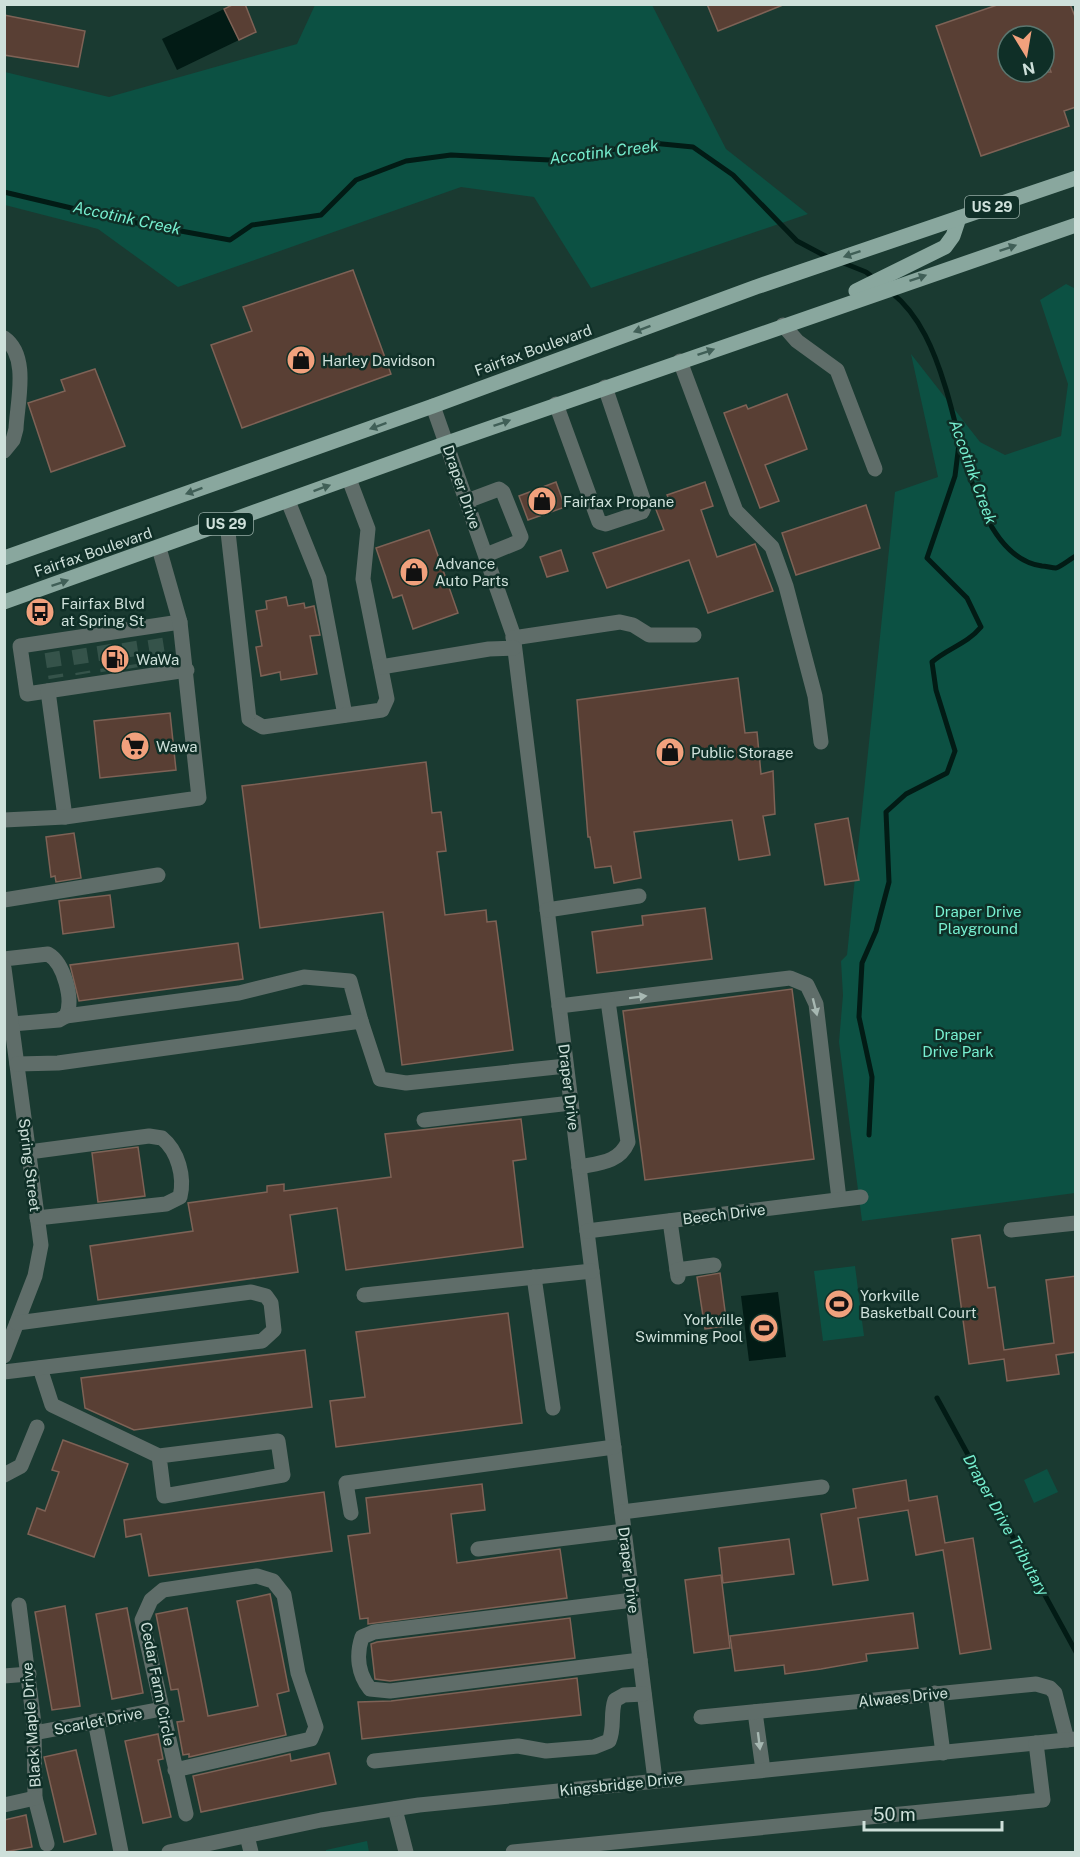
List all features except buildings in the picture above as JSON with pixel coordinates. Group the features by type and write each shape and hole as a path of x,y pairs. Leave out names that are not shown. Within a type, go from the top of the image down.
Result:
{"main road":[{"name":"Fairfax Boulevard","path":"4,558 433,406 756,287 1076,178"},
{"path":"803,317 931,256 945,247 953,236 958,218"},
{"name":"Fairfax Boulevard","path":"4,602 783,324 1076,225"}],"street":[{"path":"783,324 797,341 837,370 875,469"},
{"path":"4,338 13,346 19,361 16,429 13,440 4,451"},
{"path":"680,361 736,511 772,547 786,586 815,696 821,742"},
{"path":"556,404 599,522 606,524 642,512 645,505 605,387"},
{"name":"Draper Drive","path":"433,406 486,555 514,643 655,1780"},
{"path":"227,523 249,719 263,727 382,710 387,699 363,579 368,529 349,479"},
{"path":"467,501 499,489 503,492 521,537 518,542 486,555"},
{"path":"288,501 319,578 345,716"},
{"path":"4,820 65,817 199,798 187,670 180,622 159,548"},
{"path":"180,622 155,632 103,640 51,647 20,646 27,694 54,686 109,676 160,669 187,670"},
{"path":"381,667 489,649 620,622 633,625 649,635 694,635"},
{"path":"54,686 65,817"},
{"path":"4,900 158,875"},
{"path":"547,910 639,896"},
{"path":"4,959 48,954 54,958 68,997 66,1016"},
{"name":"Spring Street","path":"4,968 29,1152 40,1258 4,1356"},
{"path":"12,1024 59,1020 66,1016 239,993 304,977 350,981 380,1079 406,1083 566,1066"},
{"path":"559,1006 790,978 807,985 816,1004 839,1199"},
{"path":"579,1167 613,1160 624,1152 628,1142 608,1000"},
{"path":"17,1064 58,1062 361,1021"},
{"path":"424,1120 571,1103"},
{"path":"29,1152 149,1136 162,1138 174,1151 180,1169 180,1197 166,1204 37,1218"},
{"name":"Beech Drive","path":"587,1231 861,1197"},
{"path":"670,1221 677,1274 714,1265"},
{"path":"1011,1230 1076,1223"},
{"path":"364,1295 592,1271"},
{"path":"534,1277 553,1408"},
{"path":"4,1372 262,1341 274,1329 271,1303 266,1296 251,1292 17,1323"},
{"path":"40,1368 52,1405 159,1456 278,1441 283,1475 164,1496 159,1456"},
{"path":"4,1475 21,1466 37,1427"},
{"path":"351,1513 346,1483 614,1447"},
{"path":"622,1512 822,1487"},
{"path":"478,1549 624,1531"},
{"name":"Cedar Farm Circle","path":"176,1770 311,1739 316,1727 298,1673 284,1595 273,1581 257,1576 163,1590 151,1600 142,1620 162,1709 186,1814"},
{"path":"633,1600 374,1632 362,1636 358,1649 360,1668 362,1678 370,1689 390,1690 640,1660"},
{"name":"Black Maple Drive","path":"19,1605 29,1674 34,1733 35,1798 47,1844"},
{"path":"4,1676 29,1674"},
{"name":"Alwaes Drive","path":"701,1717 935,1693 1043,1685 1050,1688 1058,1700 1071,1740"},
{"path":"935,1693 943,1753"},
{"path":"374,1761 518,1746 546,1751 594,1747 609,1741 613,1730 611,1710 615,1700 624,1695 644,1694"},
{"name":"Scarlet Drive","path":"34,1733 162,1709"},
{"path":"755,1712 763,1770"},
{"path":"96,1721 121,1852"},
{"name":"Kingsbridge Drive","path":"169,1852 395,1809 655,1780 1071,1740"},
{"path":"513,1852 1043,1800 1036,1743"},
{"path":"4,1805 35,1798"},
{"path":"395,1809 406,1852"},
{"path":"247,1836 251,1852"}],"green space":[{"path":"315,5 652,5 726,149 808,214 591,288 534,197 461,187 178,287 98,229 5,205 5,72 109,97 297,44"},
{"name":"Draper Drive Park","path":"1066,284 1076,289 1075,1193 862,1221 839,1042 843,995 841,961 847,955 895,492 938,477 911,354 980,442 1005,455 1061,436 1068,384 1040,300"},
{"name":"Yorkville Basketball Court","path":"855,1266 864,1336 823,1341 814,1271"},
{"path":"1047,1469 1058,1492 1034,1503 1024,1480"},
{"path":"367,1841 369,1852 326,1852 326,1850"}],"water":[{"path":"224,9 239,40 177,70 162,39"},
{"name":"Yorkville Swimming Pool","path":"778,1292 786,1357 749,1361 741,1296"}],"waterway":[{"name":"Accotink Creek","path":"4,192 126,221 230,240 252,225 321,215 356,180 406,161 451,155 550,160 652,143 693,147 733,175 797,241 829,258"},
{"name":"Accotink Creek","path":"841,262 866,272 875,279"},
{"name":"Accotink Creek","path":"892,293 911,312 931,348 945,386 976,492 987,519 1002,541 1020,558 1042,566 1056,568 1076,556"},
{"name":"Draper Drive Tributary","path":"869,1135 872,1077 859,1017 862,963 876,931 889,882 886,812 906,794 947,773 955,751 936,690 932,662 970,638 981,627 967,598 927,558 955,476 959,444"},
{"name":"Draper Drive Tributary","path":"937,1398 1076,1652"}],"tunnel":[{"path":"155,639 159,664"},
{"path":"129,642 133,668"},
{"path":"104,645 108,671"},
{"path":"79,649 83,674"},
{"path":"52,652 56,678"}],"place":[{"name":"Harley Davidson","path":"301,360"},
{"name":"Fairfax Propane","path":"542,501"},
{"name":"Advance Auto Parts","path":"414,572"},
{"name":"Fairfax Blvd at Spring St","path":"40,612"},
{"name":"WaWa","path":"115,659"},
{"name":"Wawa","path":"135,746"},
{"name":"Public Storage","path":"670,752"},
{"name":"Yorkville Basketball Court","path":"839,1304"},
{"name":"Yorkville Swimming Pool","path":"764,1328"}],"park label":[{"name":"Draper Drive Playground","path":"978,920"}]}
